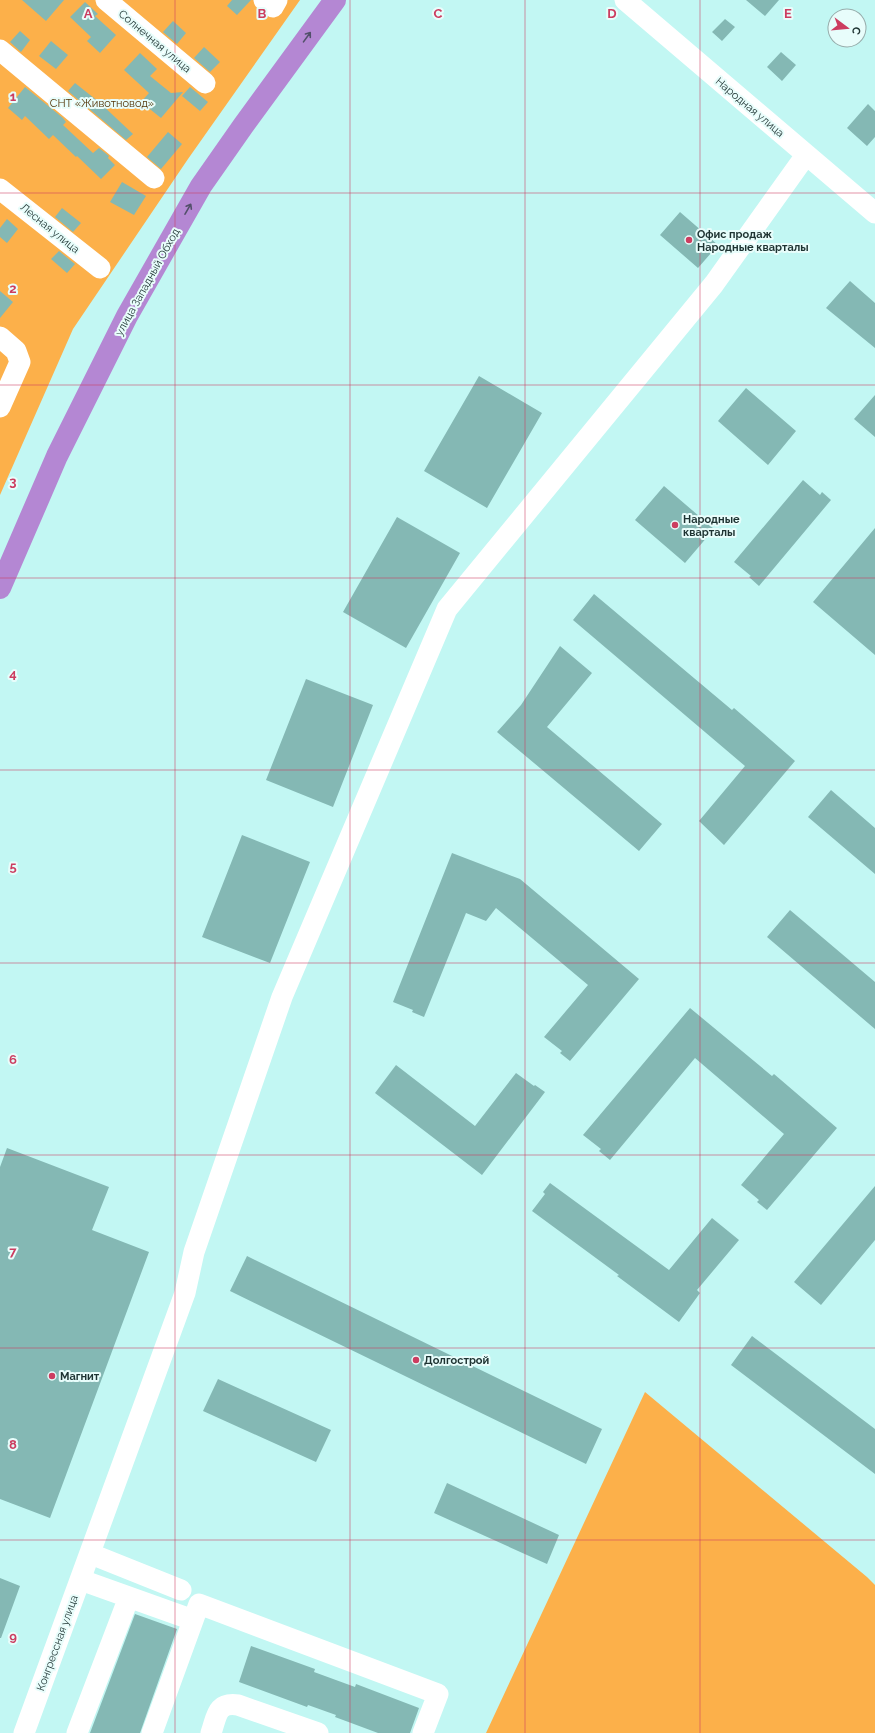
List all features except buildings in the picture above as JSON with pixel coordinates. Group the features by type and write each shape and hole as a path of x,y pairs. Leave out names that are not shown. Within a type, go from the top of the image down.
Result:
{"highway":[{"name":"улица Западный Обход","path":"0,565 51,446 117,311 173,206 316,0"},
{"name":"улица Западный Обход","path":"0,588 57,456 131,309 201,186 335,0"}],"street":[{"name":"Солнечная улица","path":"106,0 205,83"},
{"name":"Народная улица","path":"625,0 875,213"},
{"path":"0,50 154,178"},
{"name":"Конгрессная улица","path":"24,1733 186,1293 194,1252 282,997 447,609 714,284 806,155"},
{"name":"Лесная улица","path":"0,189 100,268"},
{"path":"0,338 16,351 20,362 0,407"},
{"path":"91,1554 181,1590"},
{"path":"81,1580 193,1620"},
{"path":"77,1733 129,1597"},
{"path":"152,1733 199,1604 438,1694 423,1733"},
{"path":"211,1733 220,1709 224,1705 231,1704 238,1705 318,1733"}],"green space":[{"name":"СНТ «Животновод»","path":"0,0 300,0 188,159 73,329 0,495"},
{"path":"645,1392 875,1585 875,1733 486,1733"}],"place":[{"name":"Офис продаж Народные кварталы","path":"689,240"},
{"name":"Народные кварталы","path":"675,525"},
{"name":"Долгострой","path":"416,1360"},
{"name":"Магнит","path":"52,1376"}]}
